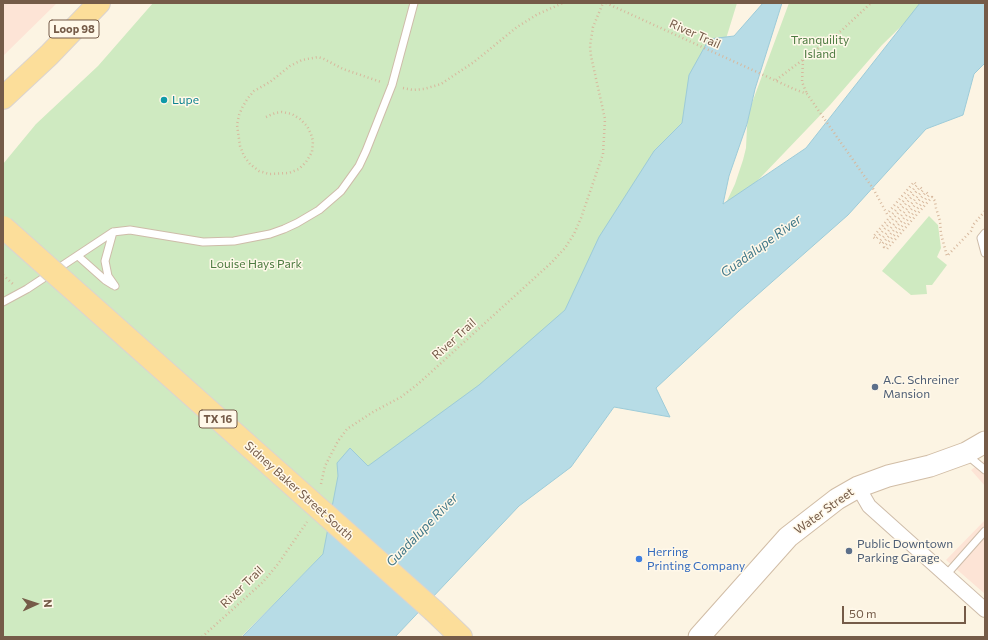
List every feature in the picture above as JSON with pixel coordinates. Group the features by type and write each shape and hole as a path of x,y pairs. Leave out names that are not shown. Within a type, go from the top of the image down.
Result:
{"main road":[{"name":"Loop 98","path":"3,98 49,55 99,3"},
{"name":"Sidney Baker Street South","path":"3,227 434,611 461,637"}],"street":[{"name":"Water Street","path":"699,637 788,537 837,500 858,487 888,476 930,466 966,453 985,442"},
{"path":"858,487 870,506 946,575 983,605"}],"lane":[{"path":"3,302 27,289 113,232 130,230 203,242 234,241 264,236 297,224 320,210 340,191 359,166 377,125 392,85 414,3"},
{"path":"78,256 105,280 115,286 108,276 105,261 113,232"},
{"path":"985,233 981,238 985,253"},
{"path":"966,453 985,470"},
{"path":"946,575 985,531"}],"path":[{"path":"266,117 282,112 292,114 304,122 311,134 313,141 312,152 306,162 299,169 289,173 269,174 258,171 250,164 244,156 240,146 237,125 243,106 254,91 270,82 290,66 302,60 318,57 348,71 392,85 412,90 424,89 441,84 474,62 517,27 538,14 563,3"},
{"name":"River Trail","path":"319,491 325,466 338,441 348,429 373,412 401,397 418,384 551,263 565,248 574,234 603,154 605,119 590,46 593,27 603,3"},
{"name":"River Trail","path":"606,3 807,94"},
{"path":"776,80 841,31 871,3"},
{"path":"803,60 802,82 807,94 874,190 882,202 887,214 914,182 917,185 873,237 876,239 920,187 923,190 879,242 882,244 926,192 929,195 884,246 887,249 932,197 935,200 940,221 941,234 947,256 971,231 973,225 985,211"},
{"name":"River Trail","path":"202,637 263,582 310,518"}],"shaded area":[{"path":"3,3 57,3 3,56"},
{"path":"985,460 985,486 971,470"},
{"path":"985,520 985,594 946,560"}],"green space":[{"name":"Louise Hays Park","path":"153,3 737,3 690,156 565,310 241,637 3,637 3,164 36,124 98,66"},
{"name":"Tranquility Island","path":"789,3 925,3 882,45 830,105 738,201 726,203 735,184 746,148 749,111"},
{"path":"929,216 938,225 941,248 937,257 947,265 932,285 926,285 927,294 911,295 882,271"}],"water":[{"name":"Guadalupe River","path":"763,3 782,3 755,89 747,124 729,176 723,204 806,148 920,3 985,3 985,63 974,74 963,115 926,129 848,215 739,311 656,388 670,417 614,407 571,467 519,506 395,637 242,637 323,554 338,476 337,463 350,448 368,466 479,385 565,310 599,237 654,151 682,123 689,75 709,39 734,36"}],"place":[{"name":"Lupe","path":"164,100"},
{"name":"A.C. Schreiner Mansion","path":"875,387"},
{"name":"Public Downtown Parking Garage","path":"849,551"},
{"name":"Herring Printing Company","path":"639,559"}]}
